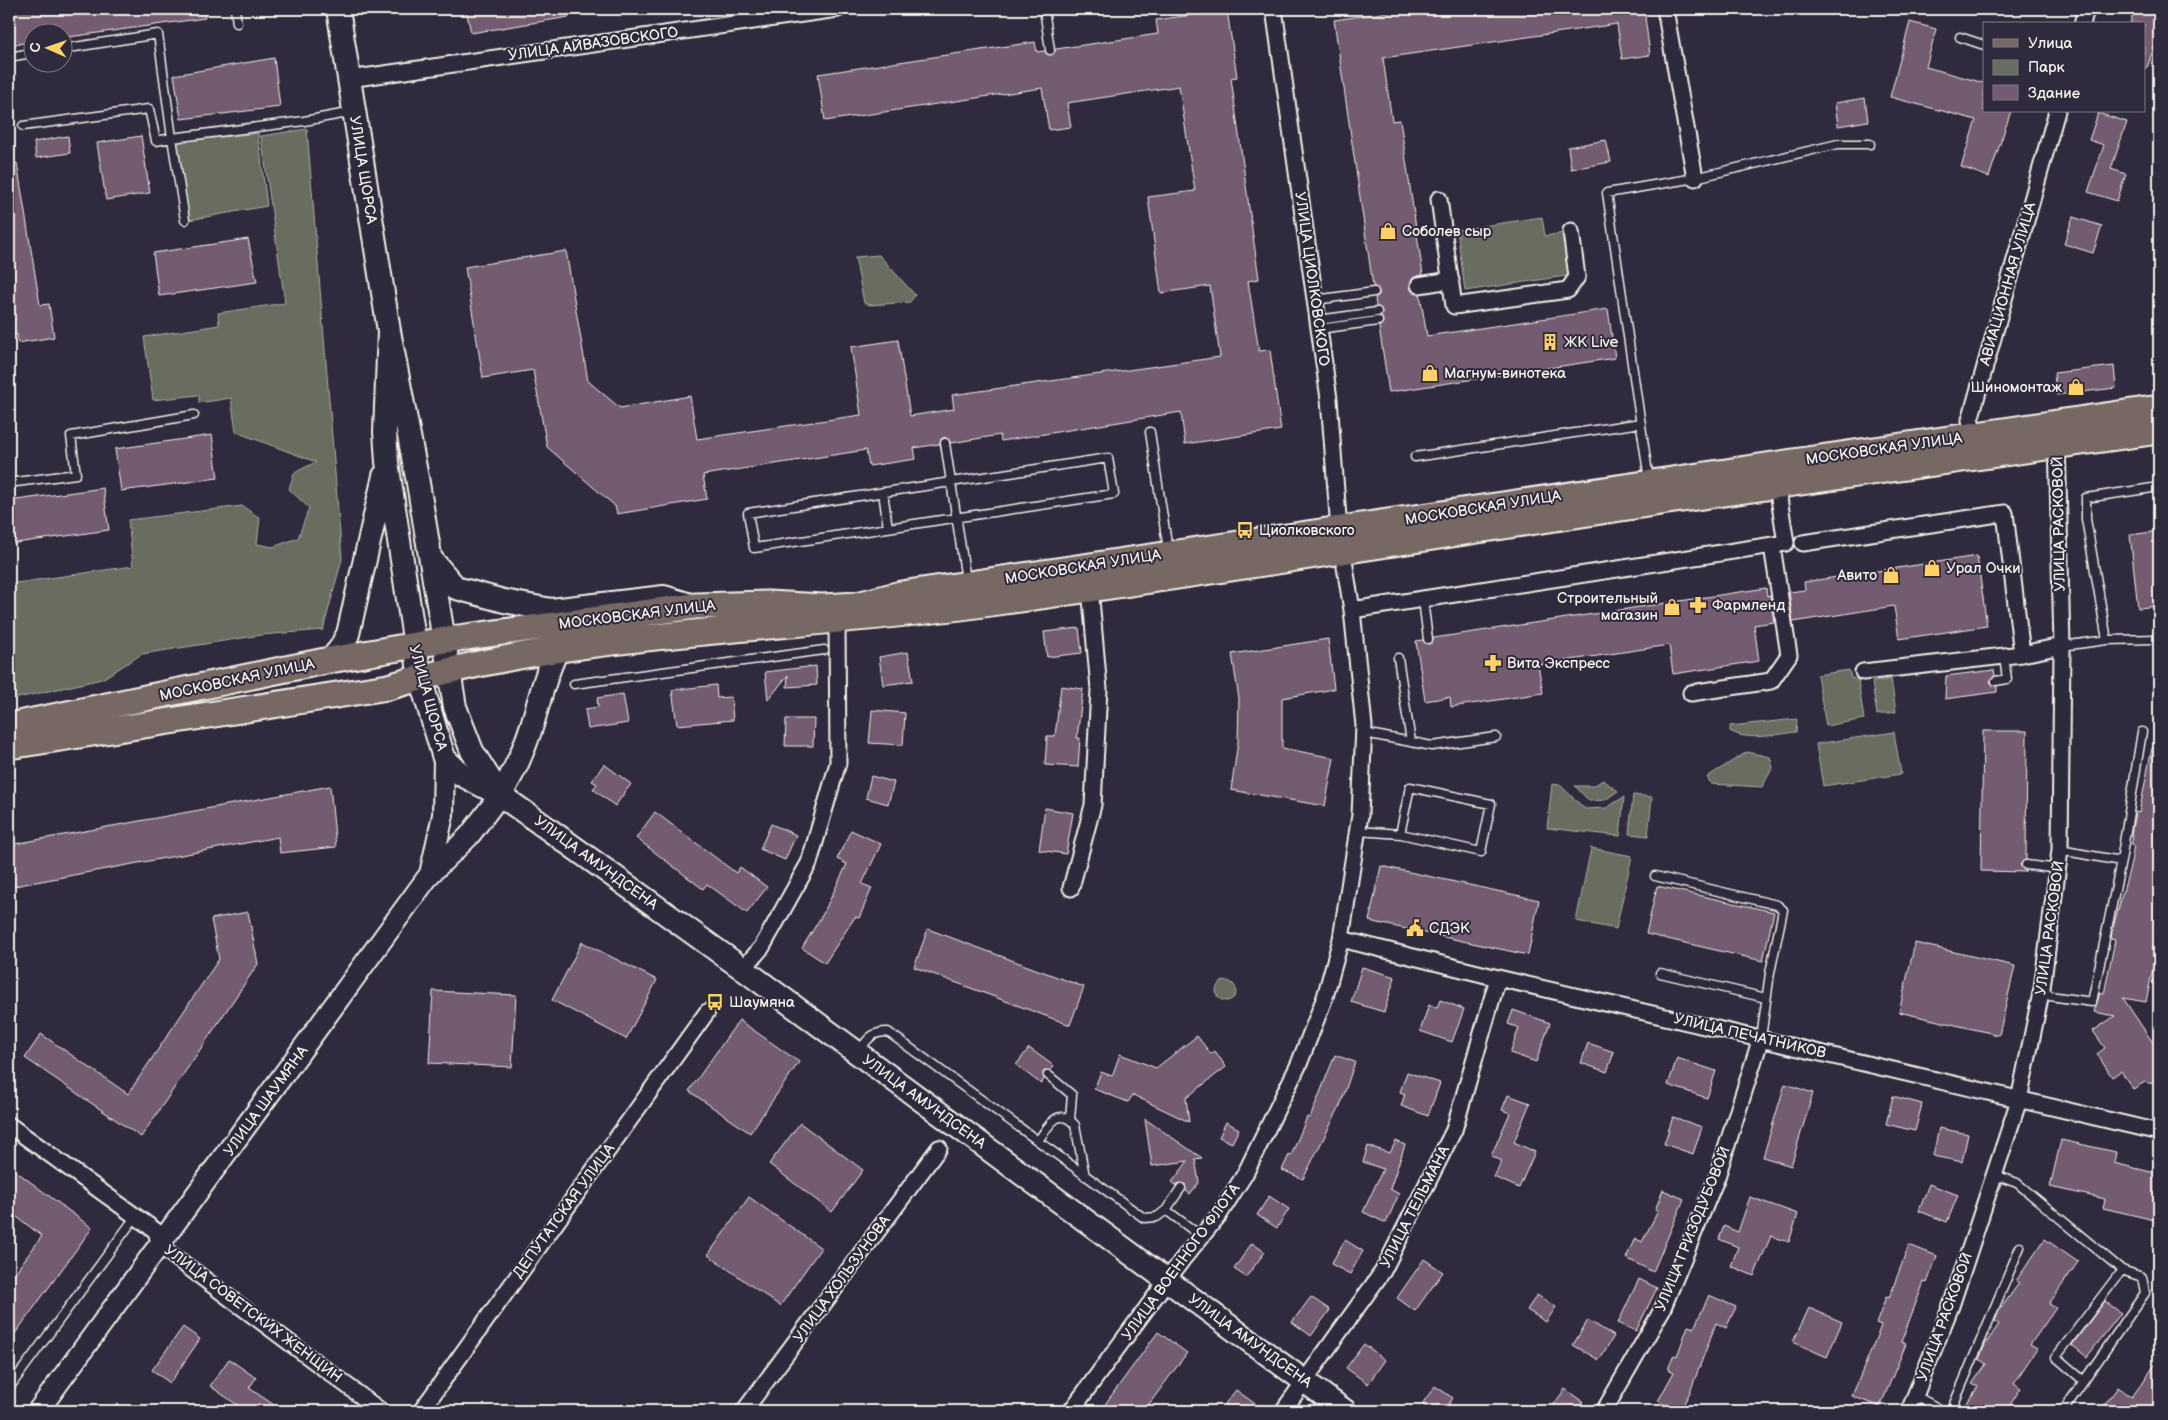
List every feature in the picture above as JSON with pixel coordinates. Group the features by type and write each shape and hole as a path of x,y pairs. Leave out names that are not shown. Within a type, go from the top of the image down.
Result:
{"main road":[{"name":"УЛИЦА ЩОРСА","path":"338,9 389,331 455,707 462,730 483,772 500,795"},
{"name":"УЛИЦА ЩОРСА","path":"389,331 385,432 420,678 444,758 462,775 500,795"},
{"name":"МОСКОВСКАЯ УЛИЦА","path":"9,726 330,660 444,640 695,606 768,604 823,607 857,605 901,594 1168,554 1341,540 1777,485 1979,446 2056,434 2159,408"},
{"name":"МОСКОВСКАЯ УЛИЦА","path":"2056,434 2159,431"},
{"name":"МОСКОВСКАЯ УЛИЦА","path":"9,746 379,689 449,670 557,651 732,629 838,622 984,604 1090,588 1650,483 1979,446"},
{"path":"330,660 339,650 348,634 388,462"},
{"path":"430,558 456,588 504,601 551,610 664,597 695,606"},
{"path":"500,795 518,763 533,723 547,669 557,651"},
{"name":"УЛИЦА АМУНДСЕНА","path":"500,795 743,969 1345,1411"}],"street":[{"name":"УЛИЦА АЙВАЗОВСКОГО","path":"349,79 838,9"},
{"name":"УЛИЦА ЦИОЛКОВСКОГО","path":"1274,9 1329,400 1341,540"},
{"path":"1665,9 1695,178"},
{"path":"2083,22 2086,9"},
{"name":"АВИАЦИОННАЯ УЛИЦА","path":"1979,446 1970,420 2057,112"},
{"path":"1438,199 1454,306 1568,290 1577,277 1571,231"},
{"path":"1419,285 1451,280"},
{"name":"УЛИЦА РАСКОВОЙ","path":"1909,1411 1951,1306 2019,1100 2042,988 2060,850 2062,646 2056,434"},
{"path":"1352,610 1786,544 1777,485"},
{"path":"1803,543 2005,512 2022,654"},
{"name":"УЛИЦА ВОЕННОГО ФЛОТА","path":"1071,1411 1169,1282 1201,1236 1219,1215 1245,1174 1299,1064 1325,997 1341,939 1358,831 1364,733 1352,610 1341,540"},
{"path":"1691,693 1771,681 1789,655 1783,589 1772,546"},
{"path":"1071,888 1093,805 1099,689 1090,588"},
{"path":"743,969 762,947 810,863 838,763 838,622"},
{"path":"1863,672 2004,657 2062,646"},
{"path":"430,874 443,816 444,758"},
{"name":"УЛИЦА ШАУМЯНА","path":"38,1411 430,874 469,836 500,795"},
{"name":"УЛИЦА ПЕЧАТНИКОВ","path":"1341,939 1498,978 2159,1132"},
{"name":"УЛИЦА ТЕЛЬМАНА","path":"1283,1411 1383,1271 1454,1130 1498,978"},
{"name":"ДЕПУТАТСКАЯ УЛИЦА","path":"421,1411 707,1012"},
{"name":"УЛИЦА ГРИЗОДУБОВОЙ","path":"1604,1411 1662,1310 1717,1177 1761,1038"},
{"name":"УЛИЦА СОВЕТСКИХ ЖЕНЩИН","path":"9,1125 156,1231 160,1246 381,1411"},
{"name":"УЛИЦА ХОЛЬЗУНОВА","path":"744,1411 939,1148"}],"lane":[{"path":"235,9 237,23"},
{"path":"1044,9 1050,50"},
{"path":"72,47 158,34 185,220"},
{"path":"1960,37 1983,45"},
{"path":"9,57 22,55"},
{"path":"23,126 149,109 156,140 304,121 354,112"},
{"path":"1650,483 1607,193 1695,178 1838,144 1870,144"},
{"path":"1316,300 1374,292"},
{"path":"1319,325 1377,312"},
{"path":"1319,325 1378,321"},
{"path":"9,484 76,474 71,436 194,415"},
{"path":"1415,457 1641,423"},
{"path":"1150,432 1168,554"},
{"path":"945,443 967,585"},
{"path":"1108,458 1114,494 754,548 748,512 951,482 1108,458"},
{"path":"2107,640 2086,519 2086,498 2159,487"},
{"path":"883,492 888,528"},
{"path":"1423,600 1428,639"},
{"path":"2062,646 2107,640 2159,639"},
{"path":"574,684 824,650"},
{"path":"1996,681 2007,679 2004,657"},
{"path":"1398,658 1410,742"},
{"path":"2042,988 2050,996 2092,1002 2121,860 2142,732"},
{"path":"1364,733 1432,746 1496,737"},
{"path":"1358,831 1400,834 1481,852 1491,804 1410,787 1400,834"},
{"path":"2060,850 2121,860"},
{"path":"2026,865 2059,869"},
{"path":"1655,876 1777,905 1783,910 1766,998 1761,1038"},
{"path":"1660,973 1766,998"},
{"path":"857,1053 871,1035 877,1032 888,1032 1144,1218 1156,1217 1166,1210 1181,1188"},
{"path":"1048,1075 1072,1095 1070,1118"},
{"path":"1038,1141 1056,1118 1063,1116 1070,1118 1075,1124 1085,1176"},
{"path":"1995,1175 2017,1183 2122,1270 2142,1277 2145,1293 2063,1411"},
{"path":"1166,1210 1201,1236"},
{"path":"9,1388 136,1216"},
{"path":"1951,1411 2020,1248"},
{"path":"2084,1381 2056,1357 2122,1270"},
{"path":"1916,1396 1943,1411"}],"green space":[{"path":"307,129 342,559 323,630 261,635 142,654 102,679 9,700 9,584 133,566 128,520 242,506 260,518 257,544 273,547 298,538 309,508 289,489 294,473 316,462 236,432 231,398 199,403 199,395 153,400 144,337 219,325 218,313 285,303 261,136"},
{"path":"258,133 267,206 189,220 176,142"},
{"path":"1542,217 1545,236 1565,233 1572,275 1465,291 1457,230"},
{"path":"879,255 915,295 910,302 871,305 864,303 855,257"},
{"path":"1849,670 1851,678 1858,680 1864,719 1826,726 1817,675"},
{"path":"1891,679 1896,712 1877,715 1872,682"},
{"path":"1797,719 1796,732 1754,737 1730,731 1730,726"},
{"path":"1894,732 1901,774 1823,786 1816,744"},
{"path":"1747,752 1770,757 1773,767 1762,787 1711,784 1707,777"},
{"path":"1603,780 1618,791 1605,800 1589,801 1575,786 1593,786"},
{"path":"1552,784 1560,785 1585,809 1606,808 1624,797 1620,836 1547,828"},
{"path":"1633,795 1652,797 1648,836 1629,834"},
{"path":"1591,848 1632,856 1616,929 1576,921"},
{"path":"1226,981 1233,984 1236,991 1233,998 1226,1001 1219,998 1216,991 1219,984"}],"building":[{"path":"31,9 204,9 205,18 72,37 72,22 22,22 22,43 9,45 9,12"},
{"path":"466,9 568,9 569,17 471,33"},
{"path":"1410,9 1644,9 1650,55 1622,59 1617,24 1383,58 1392,121 1400,120 1423,275 1413,278 1410,286 1412,291 1420,294 1427,336 1608,309 1615,358 1389,392 1379,327 1383,323 1382,311 1376,306 1375,298 1379,295 1379,291 1373,286 1334,20"},
{"path":"2135,9 2159,9 2159,32 2147,68 2146,22 2130,22"},
{"path":"1227,10 1237,77 1231,78 1259,279 1248,281 1259,351 1270,350 1281,430 1185,444 1181,412 1001,441 1000,435 951,443 945,437 941,439 940,444 914,448 916,459 869,466 866,450 703,475 707,499 617,514 615,506 547,447 533,370 483,378 465,267 566,251 588,381 620,408 690,396 697,439 861,415 851,347 898,340 910,416 954,409 952,395 1220,357 1210,286 1161,293 1148,197 1195,191 1179,86 1067,103 1071,127 1049,130 1042,88 825,121 818,74 1035,42 1037,52 1044,51 1051,55 1056,49 1158,34 1156,20"},
{"path":"1910,22 1936,29 1926,67 1983,83 1983,112 2011,112 1989,177 1961,167 1976,120 1890,97"},
{"path":"274,58 280,107 181,119 174,75"},
{"path":"1865,98 1868,121 1838,126 1835,103"},
{"path":"2098,113 2127,122 2111,169 2126,174 2117,201 2088,192 2104,145 2089,140"},
{"path":"68,136 70,153 36,158 34,142"},
{"path":"141,136 150,193 106,200 97,143"},
{"path":"1606,140 1611,162 1571,169 1568,147"},
{"path":"17,163 40,305 49,304 54,337 18,343 17,334 9,336 9,164"},
{"path":"2073,217 2102,226 2093,253 2064,244"},
{"path":"248,239 257,282 159,296 153,253"},
{"path":"2114,366 2116,388 2056,395 2054,373"},
{"path":"212,435 218,478 121,491 115,449"},
{"path":"103,488 109,530 9,544 9,501"},
{"path":"2159,531 2159,606 2138,608 2130,535"},
{"path":"1977,556 1987,626 1899,639 1894,606 1793,622 1789,592 1805,590 1804,582"},
{"path":"1766,588 1767,596 1770,595 1774,622 1754,625 1759,661 1673,674 1669,645 1538,665 1543,693 1451,707 1450,697 1425,701 1416,641 1422,640 1429,644 1434,638"},
{"path":"1079,628 1082,653 1047,657 1044,632"},
{"path":"1328,639 1334,689 1282,698 1282,748 1334,758 1325,806 1231,790 1238,742 1239,699 1232,654"},
{"path":"908,652 913,681 883,685 879,657"},
{"path":"816,666 817,685 787,687 788,675 768,700 765,672"},
{"path":"1994,670 1995,675 1990,682 1997,687 1997,692 1945,699 1946,676"},
{"path":"716,685 717,698 731,697 733,720 677,725 672,690"},
{"path":"1061,686 1083,689 1077,738 1080,738 1078,767 1045,765 1047,736 1055,736"},
{"path":"623,694 628,723 588,729 585,709 598,707 597,698"},
{"path":"872,710 905,713 903,745 869,743"},
{"path":"786,719 814,719 813,746 785,746"},
{"path":"1983,731 2027,731 2026,859 2020,865 2026,872 1981,871"},
{"path":"2152,748 2159,749 2159,915 2153,948 2157,949 2146,1002 2123,998 2159,1052 2159,1085 2145,1082 2133,1089 2121,1071 2112,1077 2097,1054 2105,1048 2093,1031 2115,1016 2094,1012 2100,993 2104,994 2115,940 2111,939 2112,931 2131,863 2134,845 2131,845 2133,836 2131,835 2135,812 2139,813"},
{"path":"604,764 631,784 615,806 593,789 597,784 592,781"},
{"path":"871,776 894,782 888,804 866,798"},
{"path":"330,786 336,847 280,853 278,837 9,887 9,845"},
{"path":"1045,808 1073,813 1066,854 1039,850"},
{"path":"655,812 736,873 740,867 767,887 747,913 707,884 703,889 636,838"},
{"path":"771,824 796,835 785,860 760,849"},
{"path":"851,830 881,844 862,884 872,888 859,918 855,917 825,963 802,948 824,912 847,864 837,859"},
{"path":"1381,866 1539,900 1528,955 1369,921"},
{"path":"1657,886 1774,912 1763,961 1646,934"},
{"path":"248,912 258,964 141,1137 25,1058 41,1034 128,1094 219,959 211,919"},
{"path":"928,929 1084,987 1070,1025 914,967"},
{"path":"582,942 657,980 626,1039 552,1000"},
{"path":"1915,943 2015,966 1999,1035 1899,1012"},
{"path":"1362,967 1395,977 1384,1012 1351,1002"},
{"path":"433,991 516,995 512,1067 429,1063"},
{"path":"1440,1000 1464,1009 1452,1042 1420,1031 1429,1005 1437,1008"},
{"path":"1513,1010 1550,1023 1536,1062 1510,1053 1519,1028 1508,1024"},
{"path":"739,1020 799,1062 750,1133 689,1091"},
{"path":"1197,1036 1211,1054 1215,1051 1226,1067 1186,1098 1189,1122 1133,1095 1128,1102 1094,1089 1101,1072 1112,1076 1120,1054 1156,1068"},
{"path":"1588,1043 1614,1052 1607,1072 1581,1063"},
{"path":"1029,1048 1054,1066 1051,1070 1043,1072 1044,1079 1041,1084 1016,1065"},
{"path":"1335,1055 1355,1062 1340,1106 1303,1179 1282,1170 1289,1155 1291,1156 1307,1117 1310,1118"},
{"path":"1677,1058 1716,1071 1707,1098 1668,1085"},
{"path":"1407,1072 1440,1083 1428,1116 1401,1106 1405,1094 1400,1092"},
{"path":"1785,1084 1813,1093 1791,1166 1763,1157"},
{"path":"1508,1095 1530,1103 1514,1142 1535,1152 1519,1188 1494,1177 1502,1161 1491,1156 1510,1113 1502,1110"},
{"path":"1893,1096 1922,1104 1915,1131 1886,1124"},
{"path":"1673,1117 1702,1127 1693,1154 1664,1144"},
{"path":"1145,1119 1202,1158 1195,1159 1199,1182 1190,1194 1186,1191 1185,1184 1176,1185 1172,1182 1188,1161 1152,1166"},
{"path":"1226,1122 1239,1129 1232,1143 1219,1137"},
{"path":"800,1123 863,1170 832,1212 769,1164"},
{"path":"1939,1128 1968,1134 1962,1162 1933,1156"},
{"path":"2061,1140 2116,1152 2114,1163 2159,1174 2159,1221 2103,1208 2105,1199 2050,1187"},
{"path":"1396,1141 1405,1145 1390,1189 1399,1194 1386,1223 1363,1212 1383,1169 1363,1162 1368,1146 1390,1153"},
{"path":"9,1166 92,1228 9,1342 9,1281 42,1236 9,1211"},
{"path":"1929,1184 1958,1195 1947,1222 1919,1211"},
{"path":"1663,1190 1684,1199 1653,1272 1626,1258 1635,1238 1642,1242 1658,1211 1655,1210"},
{"path":"1269,1196 1289,1209 1277,1228 1257,1215"},
{"path":"749,1197 821,1248 780,1306 708,1255"},
{"path":"1750,1197 1798,1214 1789,1242 1771,1236 1754,1276 1731,1266 1738,1247 1719,1239 1724,1226 1738,1232"},
{"path":"2045,1239 2078,1262 2049,1304 2056,1308 2030,1345 2037,1349 2014,1383 2021,1388 2006,1411 1961,1411 1978,1387 1972,1384 1986,1364 1979,1359 1985,1345 1999,1324 1995,1321 1999,1311 2019,1283 2016,1281"},
{"path":"1345,1240 1363,1251 1350,1274 1331,1264"},
{"path":"1252,1243 1265,1252 1246,1277 1234,1269"},
{"path":"1909,1245 1937,1256 1927,1283 1924,1282 1901,1342 1906,1344 1880,1407 1852,1396 1881,1326 1876,1324 1886,1297 1889,1298"},
{"path":"1424,1259 1443,1272 1415,1311 1397,1298"},
{"path":"1639,1279 1657,1288 1636,1331 1618,1323"},
{"path":"1537,1295 1556,1307 1546,1322 1527,1310"},
{"path":"1709,1295 1736,1307 1726,1328 1716,1323 1690,1392 1680,1411 1677,1411 1658,1401 1674,1372 1668,1369 1674,1355 1677,1356 1688,1326 1694,1328"},
{"path":"1311,1297 1330,1310 1311,1336 1292,1322"},
{"path":"2105,1301 2121,1313 2087,1357 2072,1345"},
{"path":"1809,1308 1842,1322 1827,1357 1793,1342"},
{"path":"1588,1320 1614,1336 1599,1360 1573,1345"},
{"path":"183,1327 200,1339 170,1383 152,1370"},
{"path":"1158,1332 1187,1353 1144,1411 1100,1411"},
{"path":"1364,1344 1385,1360 1368,1384 1346,1368"},
{"path":"229,1359 256,1378 249,1388 283,1411 246,1411 210,1386"},
{"path":"2159,1359 2159,1411 2100,1411 2118,1387 2132,1397"},
{"path":"1435,1386 1453,1398 1444,1411 1432,1411 1422,1404"},
{"path":"1565,1389 1583,1402 1577,1411 1549,1411"},
{"path":"1236,1390 1265,1411 1234,1411 1225,1404"}],"place":[{"name":"Соболев сыр","path":"1388,231"},
{"name":"ЖК Live","path":"1550,342"},
{"name":"Магнум-винотека","path":"1430,373"},
{"name":"Шиномонтаж","path":"2076,387"},
{"name":"Циолковского","path":"1245,530"},
{"name":"Урал Очки","path":"1932,568"},
{"name":"Авито","path":"1891,575"},
{"name":"Фармленд","path":"1698,605"},
{"name":"Строительный магазин","path":"1672,607"},
{"name":"Вита Экспресс","path":"1493,663"},
{"name":"СДЭК","path":"1415,928"},
{"name":"Шаумяна","path":"715,1002"}]}
